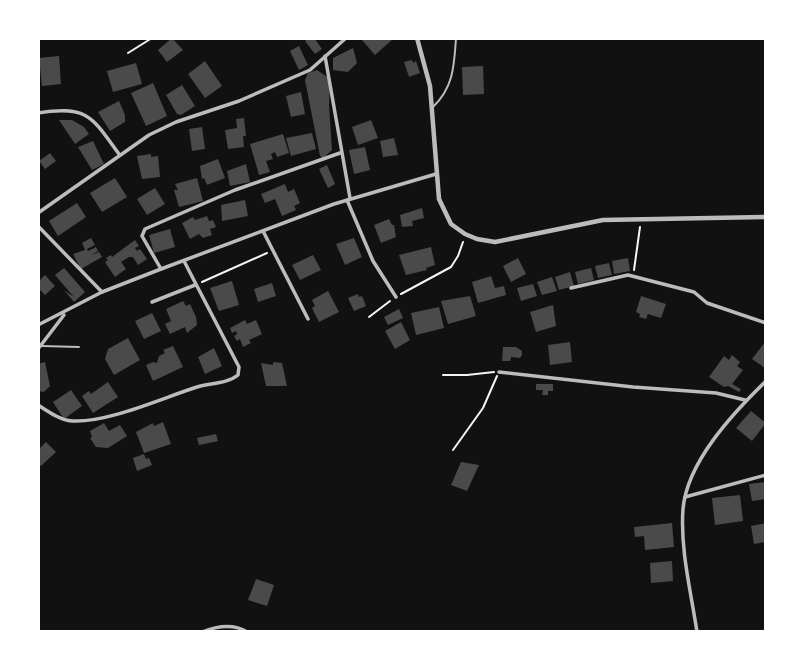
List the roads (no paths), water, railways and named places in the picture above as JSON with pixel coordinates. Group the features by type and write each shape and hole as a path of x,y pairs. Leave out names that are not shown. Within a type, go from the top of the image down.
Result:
{"street":[{"path":"38,213 142,139 176,122 239,101 310,70 346,38"},
{"path":"417,38 428,74 433,107 436,174 443,211 451,224 466,234 495,242 590,221 765,217"},
{"path":"325,56 348,200 373,261 396,297"},
{"path":"38,113 69,109 87,116 119,155"},
{"path":"161,269 142,236 145,229 235,190 340,153"},
{"path":"38,325 102,292 161,269 348,200 436,174"},
{"path":"38,226 102,292"},
{"path":"262,231 307,319"},
{"path":"38,405 64,419 84,421 127,411 165,397 235,378 239,374 239,367 184,261"},
{"path":"571,288 633,276 694,292 706,303 765,323"},
{"path":"152,302 195,285"},
{"path":"40,347 65,313"},
{"path":"499,372 632,387 716,393 745,400"},
{"path":"697,632 684,540 685,498 691,477 703,457 745,400 765,381"},
{"path":"685,498 765,475"},
{"path":"202,632 226,626 238,627 247,632"}],"lane":[{"path":"433,107 442,98 454,76 456,38"},
{"path":"40,347 79,347"}]}
